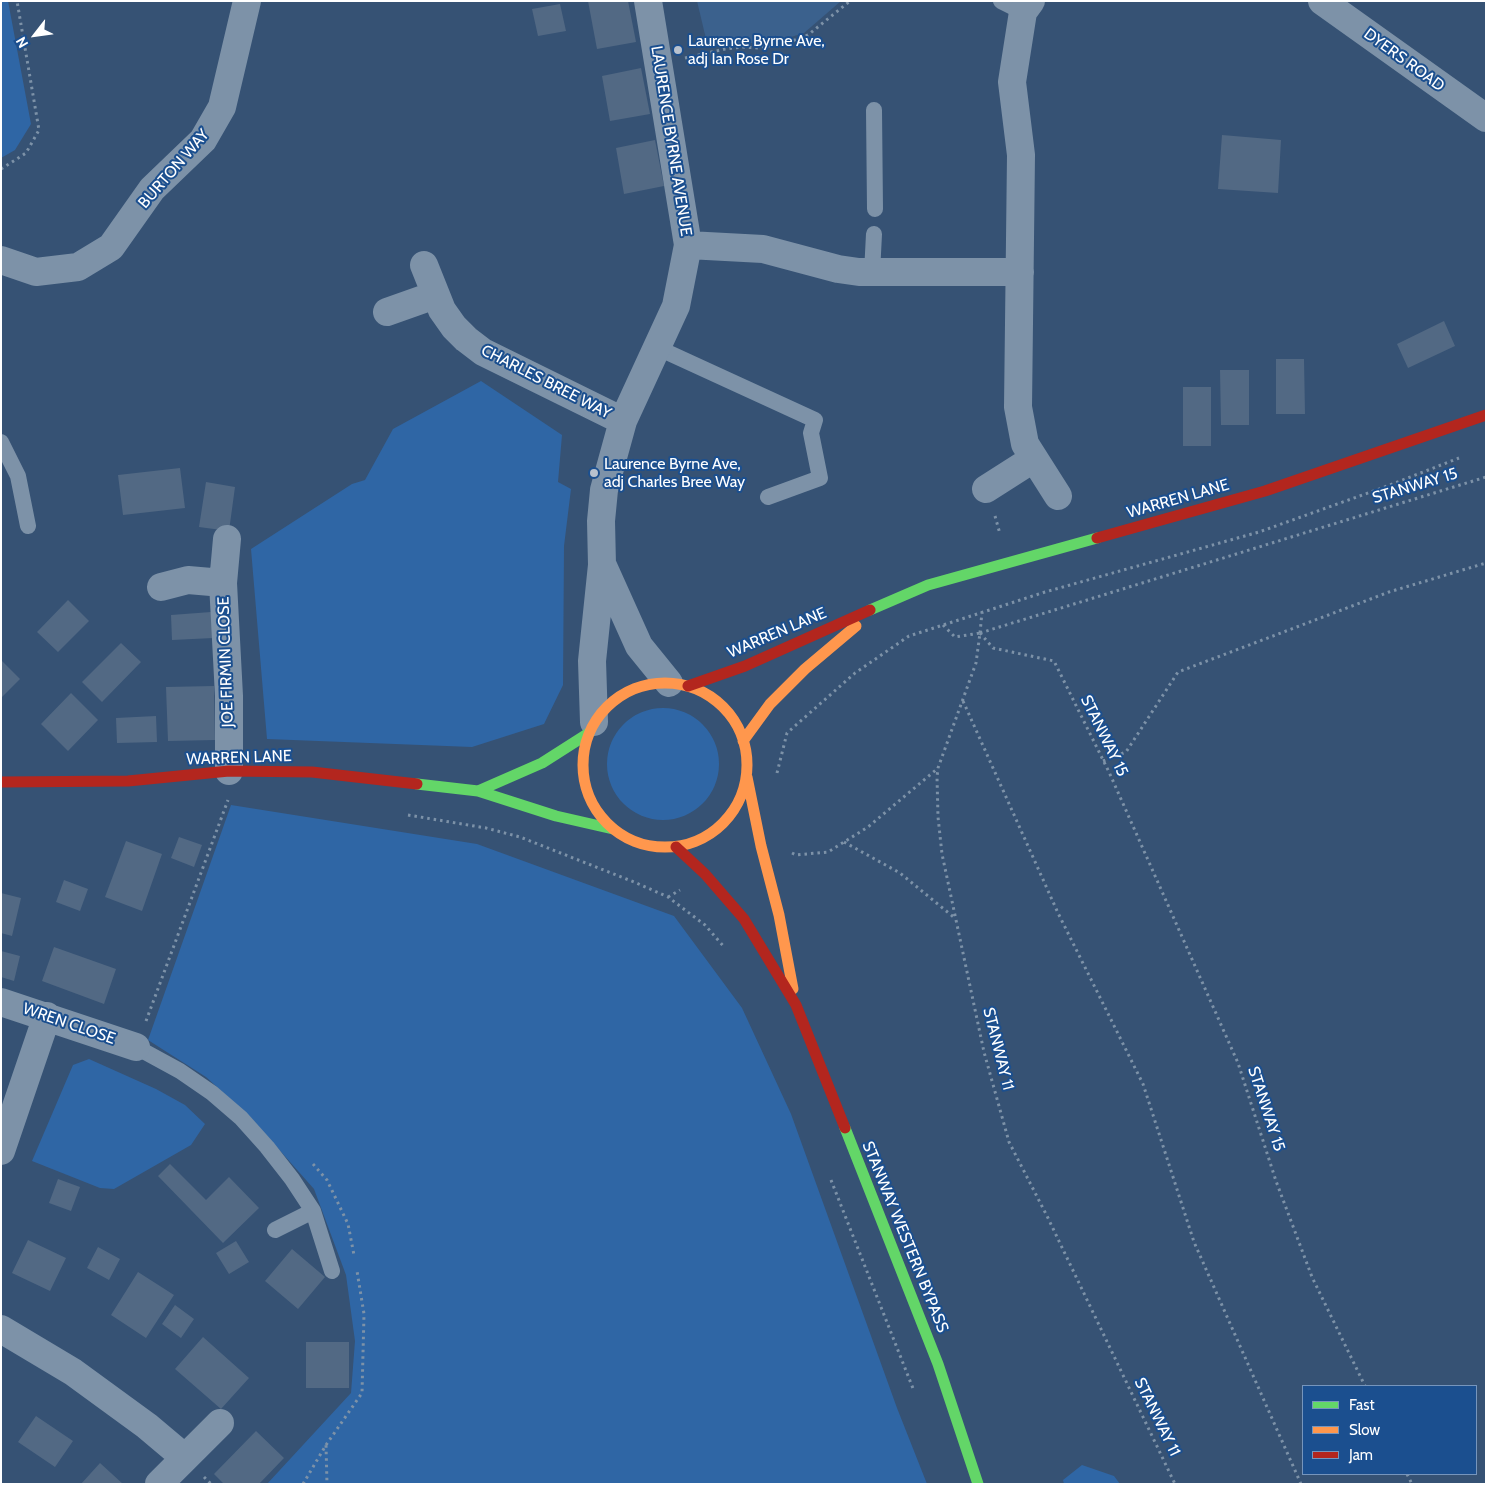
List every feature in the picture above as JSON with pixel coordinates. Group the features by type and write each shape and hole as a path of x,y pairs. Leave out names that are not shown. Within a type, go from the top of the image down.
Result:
{"street":[{"name":"BURTON WAY","path":"1,260 36,272 78,267 111,247 152,189 203,140 222,107 247,1"},
{"name":"LAURENCE BYRNE AVENUE","path":"592,727 592,661 602,565 601,521 604,490 623,421 676,306 688,245 648,1"},
{"name":"DYERS ROAD","path":"1322,1 1486,118"},
{"path":"1018,5 1012,82 1021,155 1018,407 1025,444 1058,496"},
{"path":"688,245 763,249 838,269 872,272 1020,272"},
{"name":"CHARLES BREE WAY","path":"424,264 442,310 454,327 483,352 623,421"},
{"path":"387,312 435,294"},
{"name":"WARREN LANE","path":"612,829 598,813 588,794 583,767 584,753 592,727 605,708 618,697 634,688 651,684 678,684 745,666 928,585 1265,491 1397,447 1486,414"},
{"path":"986,490 1033,459"},
{"name":"JOE FIRMIN CLOSE","path":"227,539 223,583 229,696 229,771"},
{"name":"LAURENCE BYRNE AVENUE","path":"602,565 639,646 678,684"},
{"name":"JOE FIRMIN CLOSE","path":"162,587 188,580 223,583"},
{"name":"WARREN LANE","path":"743,741 770,704 805,669 878,607"},
{"name":"WARREN LANE","path":"1,782 128,781 229,771 312,772 478,791 556,816 612,829 632,840 654,846 676,847 702,839 723,823 739,801 746,775 743,741 735,722 722,706 706,694 678,684"},
{"name":"WARREN LANE","path":"478,791 542,763 592,727"},
{"name":"STANWAY WESTERN BYPASS","path":"746,775 761,846 779,915 796,1005"},
{"name":"STANWAY WESTERN BYPASS","path":"676,847 705,874 744,919 796,1005 938,1364 978,1484"},
{"name":"WREN CLOSE","path":"1,1002 136,1047"},
{"path":"1,1151 47,1016"},
{"path":"1,1329 73,1372 147,1426 184,1458"},
{"path":"159,1484 220,1423"}],"lane":[{"path":"874,110 875,209"},
{"path":"872,272 874,234"},
{"path":"658,348 815,420 811,433 820,478 768,497"},
{"path":"1,442 18,476 28,526"},
{"path":"136,1047 180,1071 212,1093 241,1118 292,1179 313,1211 332,1271"},
{"path":"275,1230 313,1211"}],"path":[{"path":"1,169 26,153 39,130 17,1"},
{"path":"659,65 725,49 758,48 792,41 808,35 850,1"},
{"path":"775,780 787,733 855,673 909,636 982,612 1259,532 1460,458"},
{"name":"STANWAY 15","path":"1365,1385 1312,1276 1276,1181 1238,1063 1103,761 1054,661 994,648 980,633 1486,478"},
{"path":"1103,761 1126,752 1178,672 1389,592 1486,563"},
{"name":"STANWAY 11","path":"982,612 976,663 938,768 940,835 984,1052 1009,1142 1047,1216 1175,1484"},
{"path":"943,625 955,637 980,633"},
{"path":"962,700 1058,913 1143,1084 1194,1242 1301,1484"},
{"path":"790,851 796,855 828,852 868,827 938,768"},
{"path":"136,1047 227,800 237,800"},
{"path":"400,813 486,828 520,837 564,853 668,897 705,924 726,949"},
{"path":"843,842 900,873 956,919"},
{"path":"668,897 686,886"},
{"path":"831,1179 914,1392"},
{"path":"303,1484 326,1445 326,1484"}],"shaded area":[{"path":"1,1 8,1 31,124 15,150 1,158"},
{"path":"697,1 841,1 804,33 771,43 707,43"},
{"path":"481,381 562,435 558,482 571,489 564,546 563,685 544,724 472,747 267,739 251,549 352,484 365,480 393,429"},
{"path":"663,708 684,712 703,724 715,743 719,764 715,785 703,804 684,816 663,820 642,816 623,804 611,785 607,764 611,743 623,724 642,712"},
{"path":"231,805 477,844 674,916 742,1008 791,1114 897,1408 927,1484 267,1484 351,1393 355,1341 346,1275 314,1189 251,1118 206,1077 148,1040"},
{"path":"89,1059 156,1089 185,1105 205,1124 191,1145 114,1189 100,1188 32,1161 73,1065"},
{"path":"1082,1465 1114,1476 1120,1484 1064,1484 1063,1480"}],"building":[{"path":"588,1 628,1 636,42 597,49"},
{"path":"560,4 566,31 538,36 532,9"},
{"path":"641,68 650,114 610,121 602,76"},
{"path":"1222,135 1281,140 1278,193 1218,189"},
{"path":"655,140 664,186 624,194 616,148"},
{"path":"1444,321 1455,346 1408,368 1397,344"},
{"path":"1276,359 1304,359 1305,414 1276,414"},
{"path":"1220,370 1249,370 1249,425 1221,425"},
{"path":"1183,387 1211,387 1211,446 1183,446"},
{"path":"180,468 185,508 123,515 118,475"},
{"path":"206,482 235,487 229,531 199,527"},
{"path":"68,600 89,621 58,652 37,632"},
{"path":"211,612 213,638 172,640 171,615"},
{"path":"121,643 141,662 102,702 82,682"},
{"path":"1,660 20,679 1,698"},
{"path":"214,686 215,740 168,741 166,687"},
{"path":"71,693 98,720 68,751 41,724"},
{"path":"156,716 157,742 117,743 116,718"},
{"path":"179,837 202,845 194,867 171,858"},
{"path":"126,841 162,854 142,911 105,897"},
{"path":"64,880 88,889 80,911 56,902"},
{"path":"1,893 21,898 12,936 1,933"},
{"path":"54,947 116,969 104,1004 42,981"},
{"path":"1,951 20,956 14,981 1,977"},
{"path":"170,1164 206,1200 229,1177 259,1208 223,1243 158,1176"},
{"path":"58,1179 80,1187 71,1211 49,1203"},
{"path":"28,1240 66,1258 50,1291 12,1273"},
{"path":"236,1241 249,1262 229,1274 216,1253"},
{"path":"98,1247 120,1259 109,1280 87,1268"},
{"path":"292,1249 325,1277 298,1309 265,1281"},
{"path":"138,1272 174,1295 146,1338 111,1315"},
{"path":"175,1305 194,1319 181,1338 162,1324"},
{"path":"203,1337 249,1378 221,1409 175,1369"},
{"path":"306,1342 349,1342 349,1388 306,1388"},
{"path":"36,1416 73,1441 55,1467 18,1442"},
{"path":"256,1431 284,1458 259,1484 224,1484 214,1474"},
{"path":"100,1463 123,1484 81,1484"}],"traffic: fast":[{"path":"870,610 928,585 1097,538"},
{"path":"478,791 542,763 589,733"},
{"path":"417,784 478,791 556,816 613,829"},
{"path":"845,1128 938,1364 978,1484"}],"traffic: slow":[{"path":"743,741 770,704 805,669 856,626"},
{"path":"665,683 696,689 723,707 741,734 747,765 741,796 723,823 696,841 665,847 634,841 607,823 589,796 583,765 589,734 607,707 634,689 665,683"},
{"path":"747,777 761,846 779,915 793,989"}],"traffic: jam":[{"path":"1097,538 1265,491 1486,415"},
{"path":"688,686 745,666 870,610"},
{"path":"1,782 128,781 229,771 312,772 417,784"},
{"path":"676,847 705,874 744,919 796,1005 845,1128"}],"place":[{"name":"Laurence Byrne Ave, adj Ian Rose Dr","path":"678,50"},
{"name":"Laurence Byrne Ave, adj Charles Bree Way","path":"594,473"}]}
